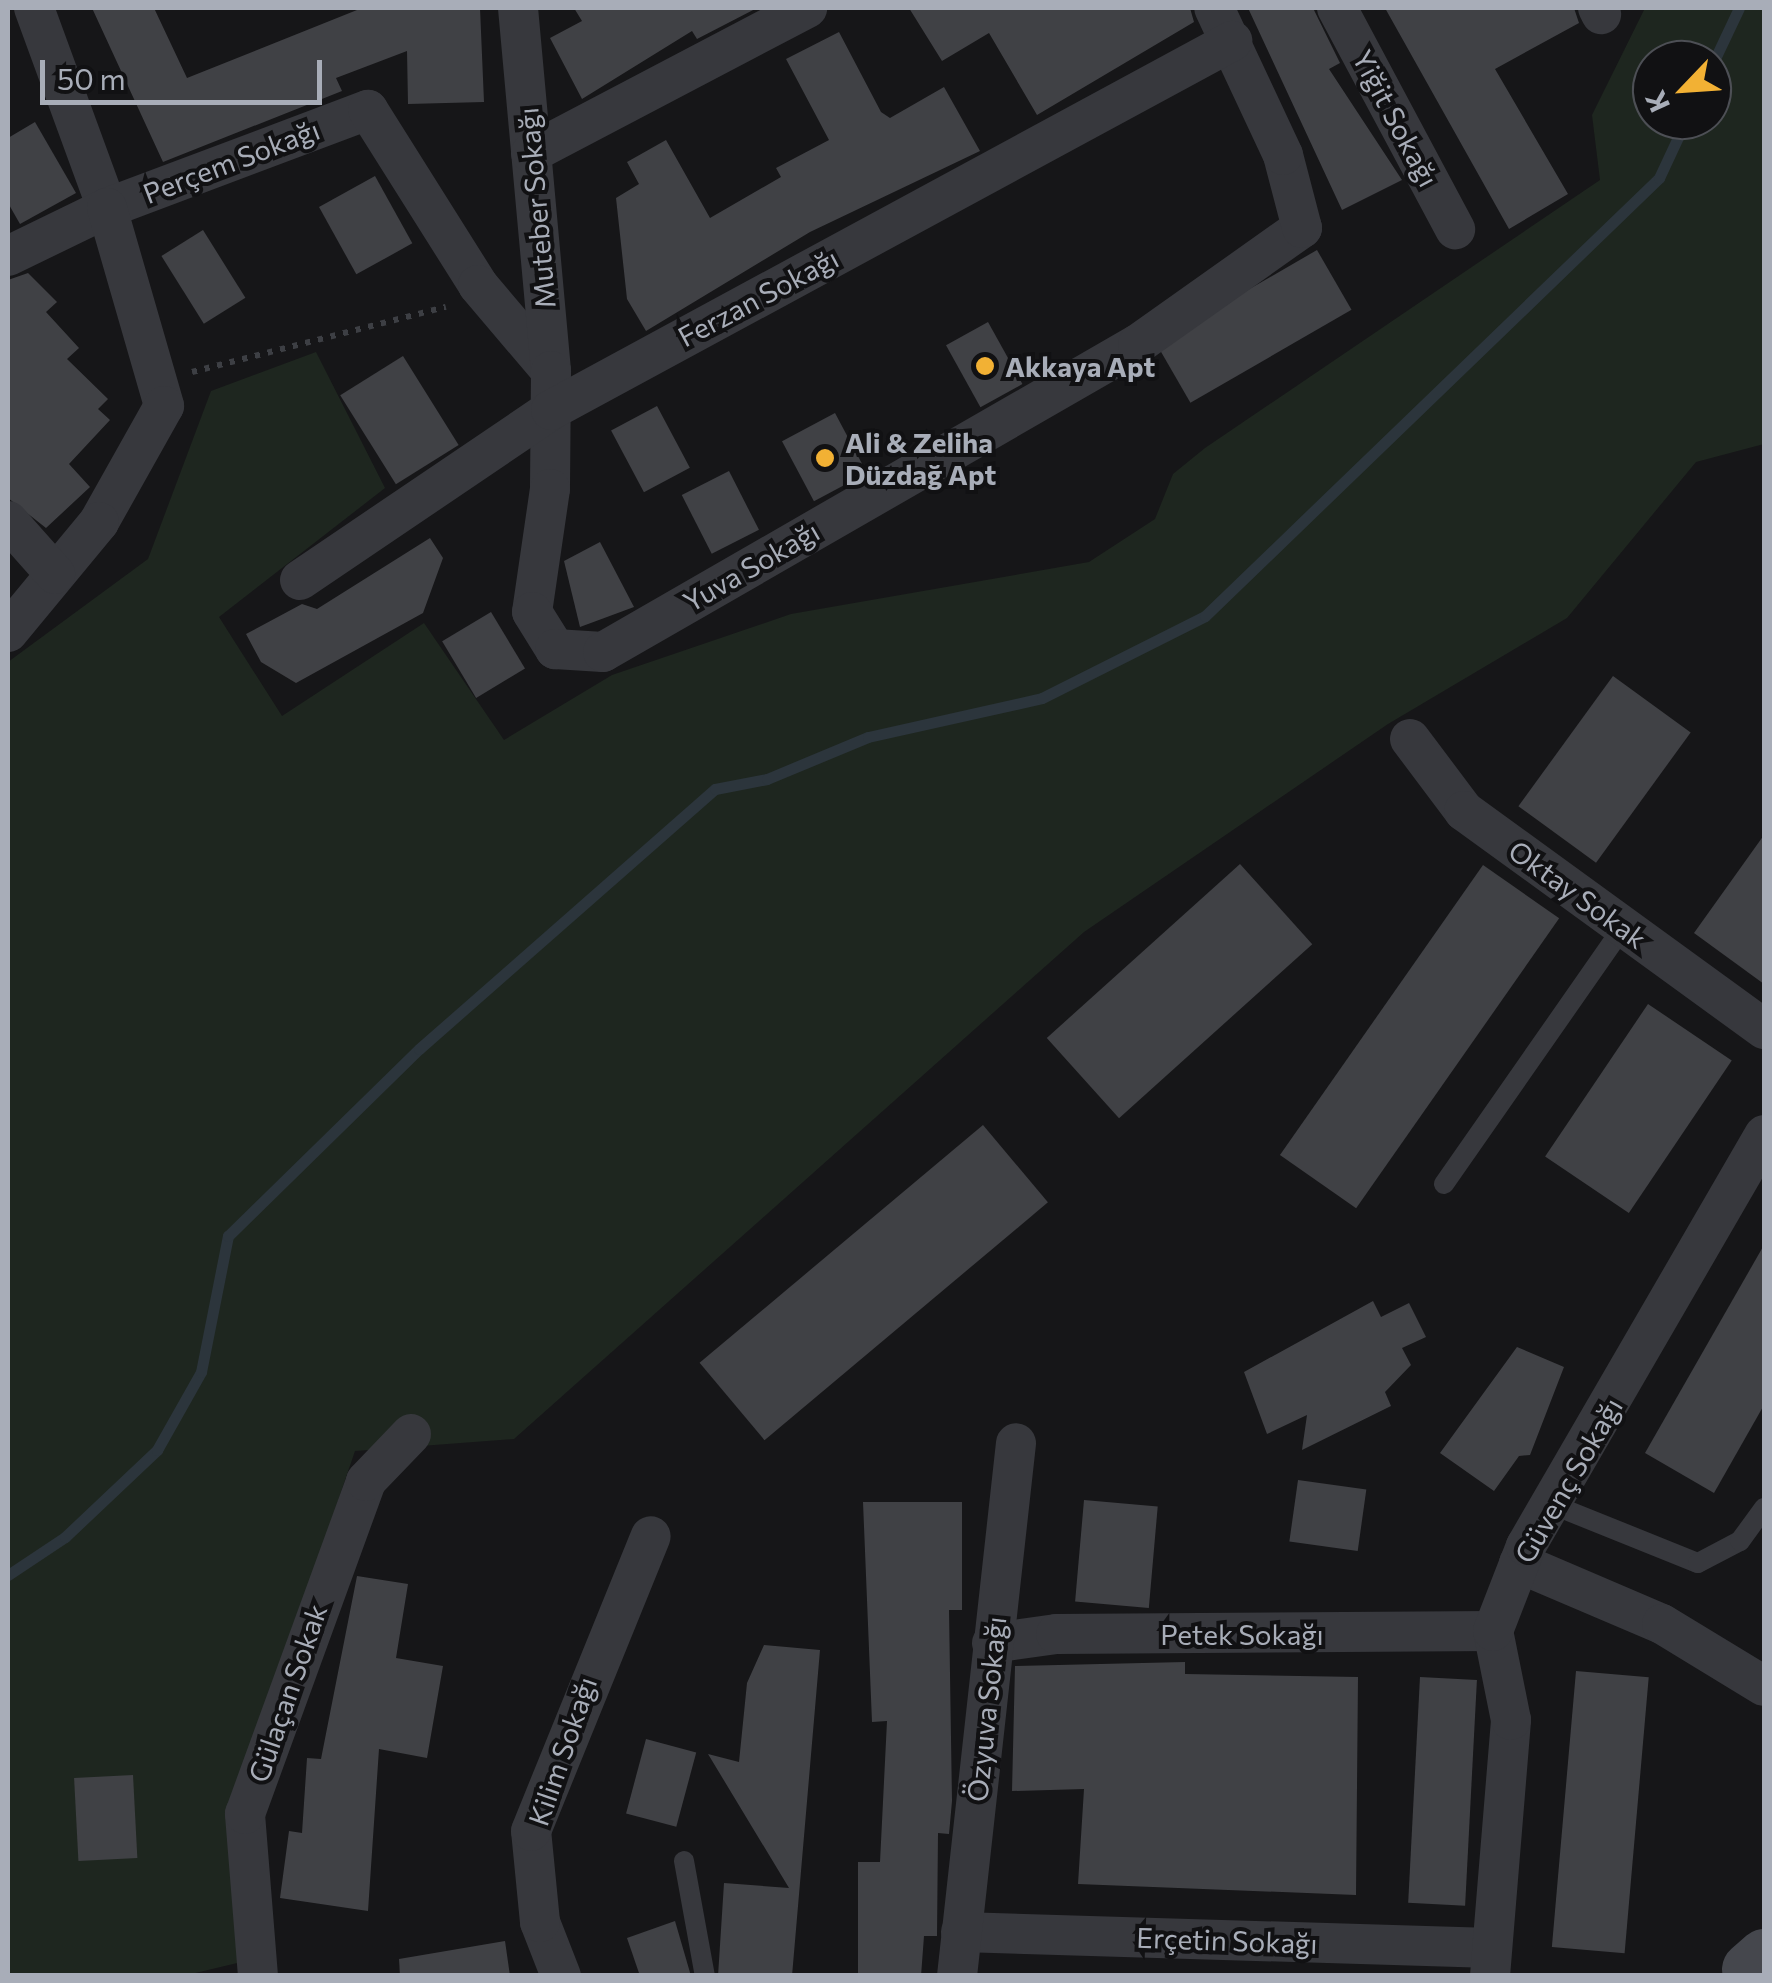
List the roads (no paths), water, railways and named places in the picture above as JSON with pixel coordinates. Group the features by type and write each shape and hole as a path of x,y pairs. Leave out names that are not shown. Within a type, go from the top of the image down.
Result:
{"street":[{"name":"Muteber Sokağı","path":"518,8 551,390"},
{"path":"531,153 808,8"},
{"name":"Yiğit Sokağı","path":"1337,8 1455,228"},
{"name":"Perçem Sokağı","path":"26,13 108,208 368,110 551,390"},
{"name":"Yuva Sokağı","path":"551,390 532,612 555,649 603,652 1138,344 1302,228 1283,154 1223,24"},
{"name":"Ferzan Sokağı","path":"300,580 551,390 1223,24"},
{"path":"8,256 108,208 164,406 99,522 8,632"},
{"path":"8,521 55,574"},
{"name":"Oktay Sokak","path":"1410,739 1464,810 1764,1030"},
{"name":"Güvenç Sokağı","path":"1492,1631 1520,1563 1551,1504 1764,1136"},
{"name":"Gülaçan Sokak","path":"258,1976 246,1814 366,1481 411,1434"},
{"name":"Özyuva Sokağı","path":"957,1976 1016,1443"},
{"name":"Kilim Sokağı","path":"561,1976 540,1922 531,1831 650,1536"},
{"path":"1520,1563 1662,1624 1764,1686"},
{"path":"1491,1962 1511,1720 1492,1631"},
{"name":"Petek Sokağı","path":"992,1643 1056,1634 1492,1631"},
{"name":"Erçetin Sokağı","path":"961,1932 1491,1962"}],"lane":[{"path":"1444,1184 1623,927"},
{"path":"1551,1504 1698,1563 1740,1541 1764,1508"},
{"path":"684,1861 705,1976"}],"waterway":[{"path":"1724,40 1739,8"},
{"path":"8,1575 65,1537 157,1450 201,1372 228,1236 419,1049 715,789 767,779 868,737 1042,698 1205,616 1659,178 1677,140"}],"place":[{"name":"Akkaya Apt","path":"985,366"},
{"name":"Ali & Zeliha Düzdağ Apt","path":"825,458"}]}
